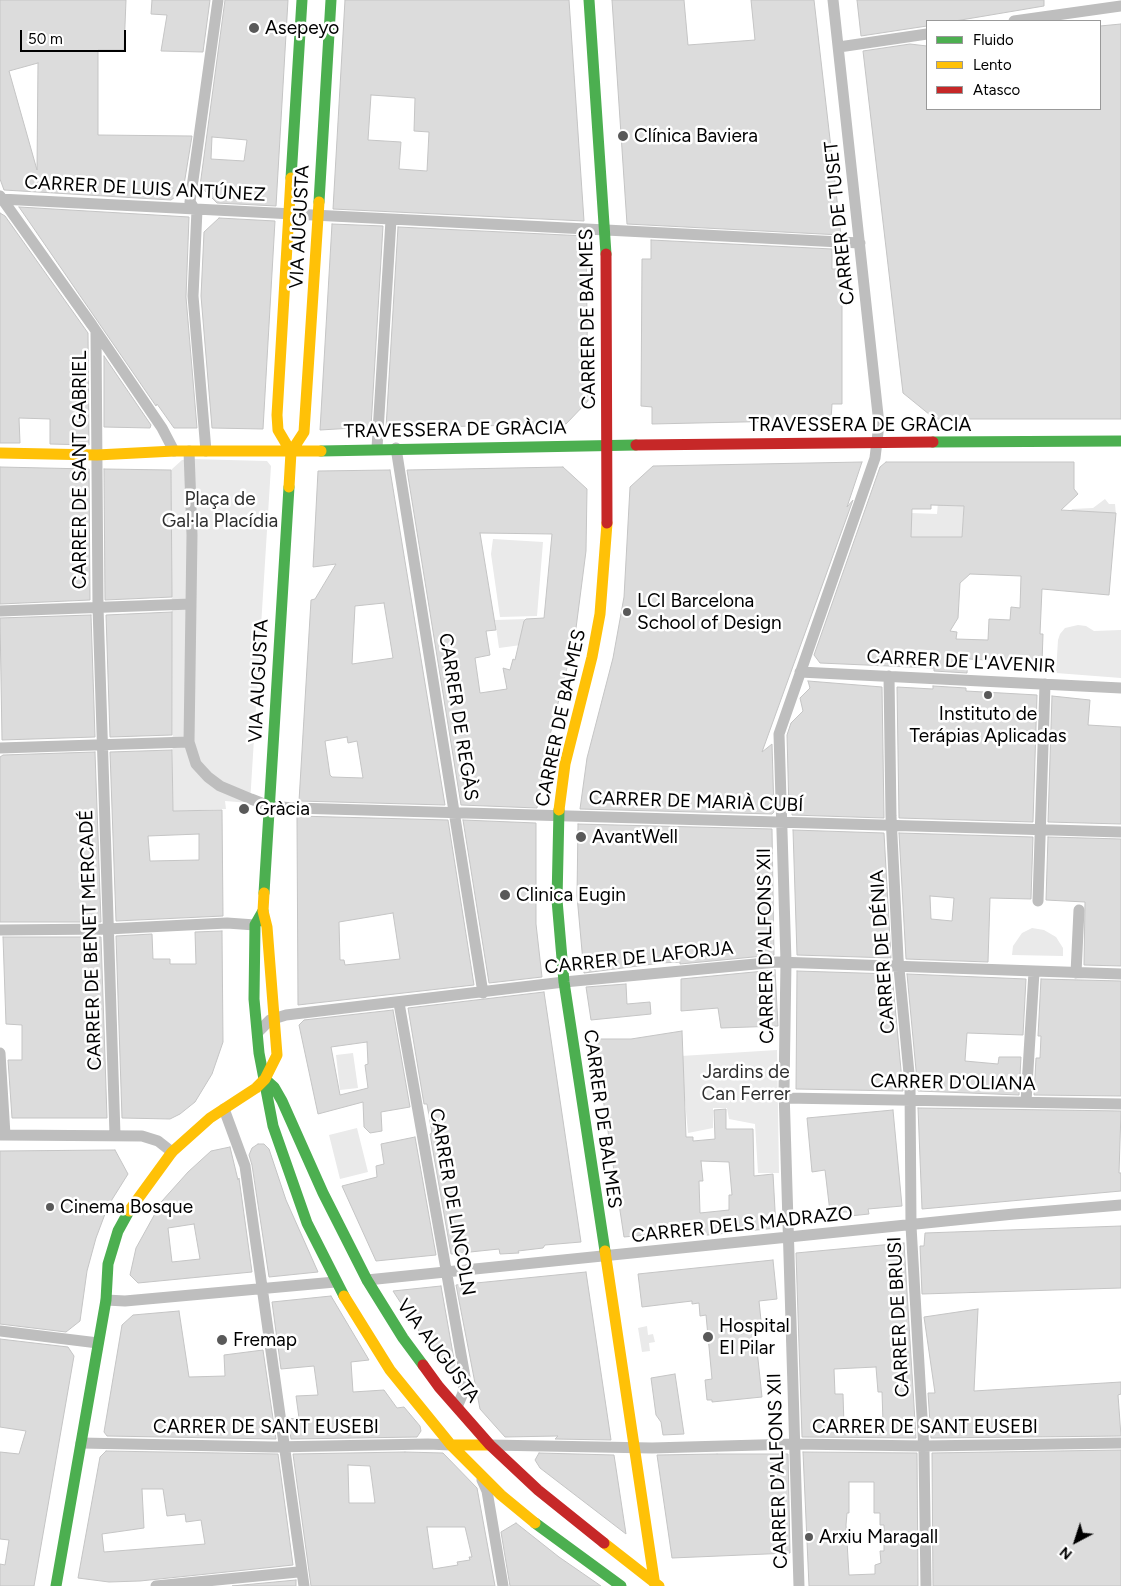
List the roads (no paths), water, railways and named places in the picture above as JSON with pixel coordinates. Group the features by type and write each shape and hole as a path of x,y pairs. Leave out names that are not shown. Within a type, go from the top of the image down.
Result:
{"main road":[{"name":"VIA AUGUSTA","path":"291,452 278,430 277,415 302,0"},
{"name":"VIA AUGUSTA","path":"331,0 304,432 291,452 263,912 267,927 277,1055 264,1078 274,1087 282,1101 322,1193 367,1280 408,1345 490,1445 557,1506 656,1585"},
{"name":"CARRER DE BALMES","path":"590,0 608,326 608,532 602,601 592,657 565,764 558,815 556,900 564,982 604,1257 656,1585"},
{"path":"296,98 325,99"},
{"name":"TRAVESSERA DE GRÀCIA","path":"0,453 97,455 174,451 291,452 377,448 608,444 1121,440"},
{"name":"VIA AUGUSTA","path":"255,925 263,912"},
{"path":"255,925 254,1000 264,1078 273,1126 320,1254 335,1282 390,1370 451,1445 537,1525 621,1586"},
{"path":"56,1586 106,1300 108,1264 118,1231 125,1216 172,1152 224,1109 248,1095 264,1078"},
{"path":"335,1282 367,1280"},
{"path":"451,1445 490,1445"},
{"path":"472,1446 476,1470"}],"street":[{"path":"206,451 193,296 196,210 190,202 218,0"},
{"name":"CARRER DE TUSET","path":"833,0 877,393 878,442"},
{"path":"1021,20 1121,6"},
{"path":"838,48 926,34"},
{"path":"0,198 166,434 174,451"},
{"name":"CARRER DE LUIS ANTÚNEZ","path":"0,198 196,210 860,243"},
{"path":"377,448 391,220"},
{"name":"CARRER DE SANT GABRIEL","path":"96,333 98,607 102,744"},
{"name":"CARRER D'ALFONS XII","path":"799,1586 785,1098 786,962 780,729 872,467 878,442"},
{"name":"CARRER DE REGÀS","path":"396,448 483,993"},
{"path":"189,451 192,535 189,742 196,764 208,777 220,786 269,806"},
{"path":"0,611 191,604"},
{"name":"CARRER DE L'AVENIR","path":"800,672 1121,688"},
{"name":"CARRER DE DÉNIA","path":"889,676 892,826 898,966 910,1100 912,1226"},
{"path":"1038,901 1046,684"},
{"path":"0,748 189,742"},
{"name":"CARRER DE BENET MERCADÉ","path":"102,744 115,1135"},
{"name":"CARRER DE MARIÀ CUBÍ","path":"269,806 1121,832"},
{"path":"1076,973 1080,910"},
{"path":"0,930 107,929 228,923 255,925"},
{"name":"CARRER DE LAFORJA","path":"273,1018 564,982 786,962 1121,974"},
{"path":"1026,1102 1034,972"},
{"name":"CARRER DE LINCOLN","path":"399,1003 464,1377 463,1393 457,1407"},
{"path":"258,1032 273,1018"},
{"path":"0,1053 2,1135 146,1136 158,1141 172,1152"},
{"name":"CARRER D'OLIANA","path":"785,1098 1121,1104"},
{"path":"224,1109 245,1166 304,1586"},
{"name":"CARRER DELS MADRAZO","path":"367,1280 912,1226 1014,1214 1121,1205"},
{"name":"CARRER DE BRUSI","path":"912,1226 923,1446 926,1586"},
{"path":"106,1300 125,1301 335,1282"},
{"path":"0,1330 98,1343"},
{"name":"CARRER DE SANT EUSEBI","path":"490,1445 633,1448 795,1444 923,1446 1121,1442"},
{"name":"CARRER DE SANT EUSEBI","path":"81,1443 285,1446 451,1445"},
{"path":"476,1470 487,1492 504,1586"},
{"path":"156,1586 298,1572"}],"place":[{"name":"Asepeyo","path":"254,28"},
{"name":"Clínica Baviera","path":"623,136"},
{"name":"LCI Barcelona School of Design","path":"627,612"},
{"name":"Instituto de Terápias Aplicadas","path":"988,695"},
{"name":"Gràcia","path":"244,809"},
{"name":"AvantWell","path":"581,837"},
{"name":"Clinica Eugin","path":"505,895"},
{"name":"Cinema Bosque","path":"50,1207"},
{"name":"Hospital El Pilar","path":"708,1337"},
{"name":"Fremap","path":"222,1340"},
{"name":"Arxiu Maragall","path":"809,1537"}],"park label":[{"name":"Plaça de Gal·la Placídia","path":"220,510"},
{"name":"Jardins de Can Ferrer","path":"746,1083"}]}
